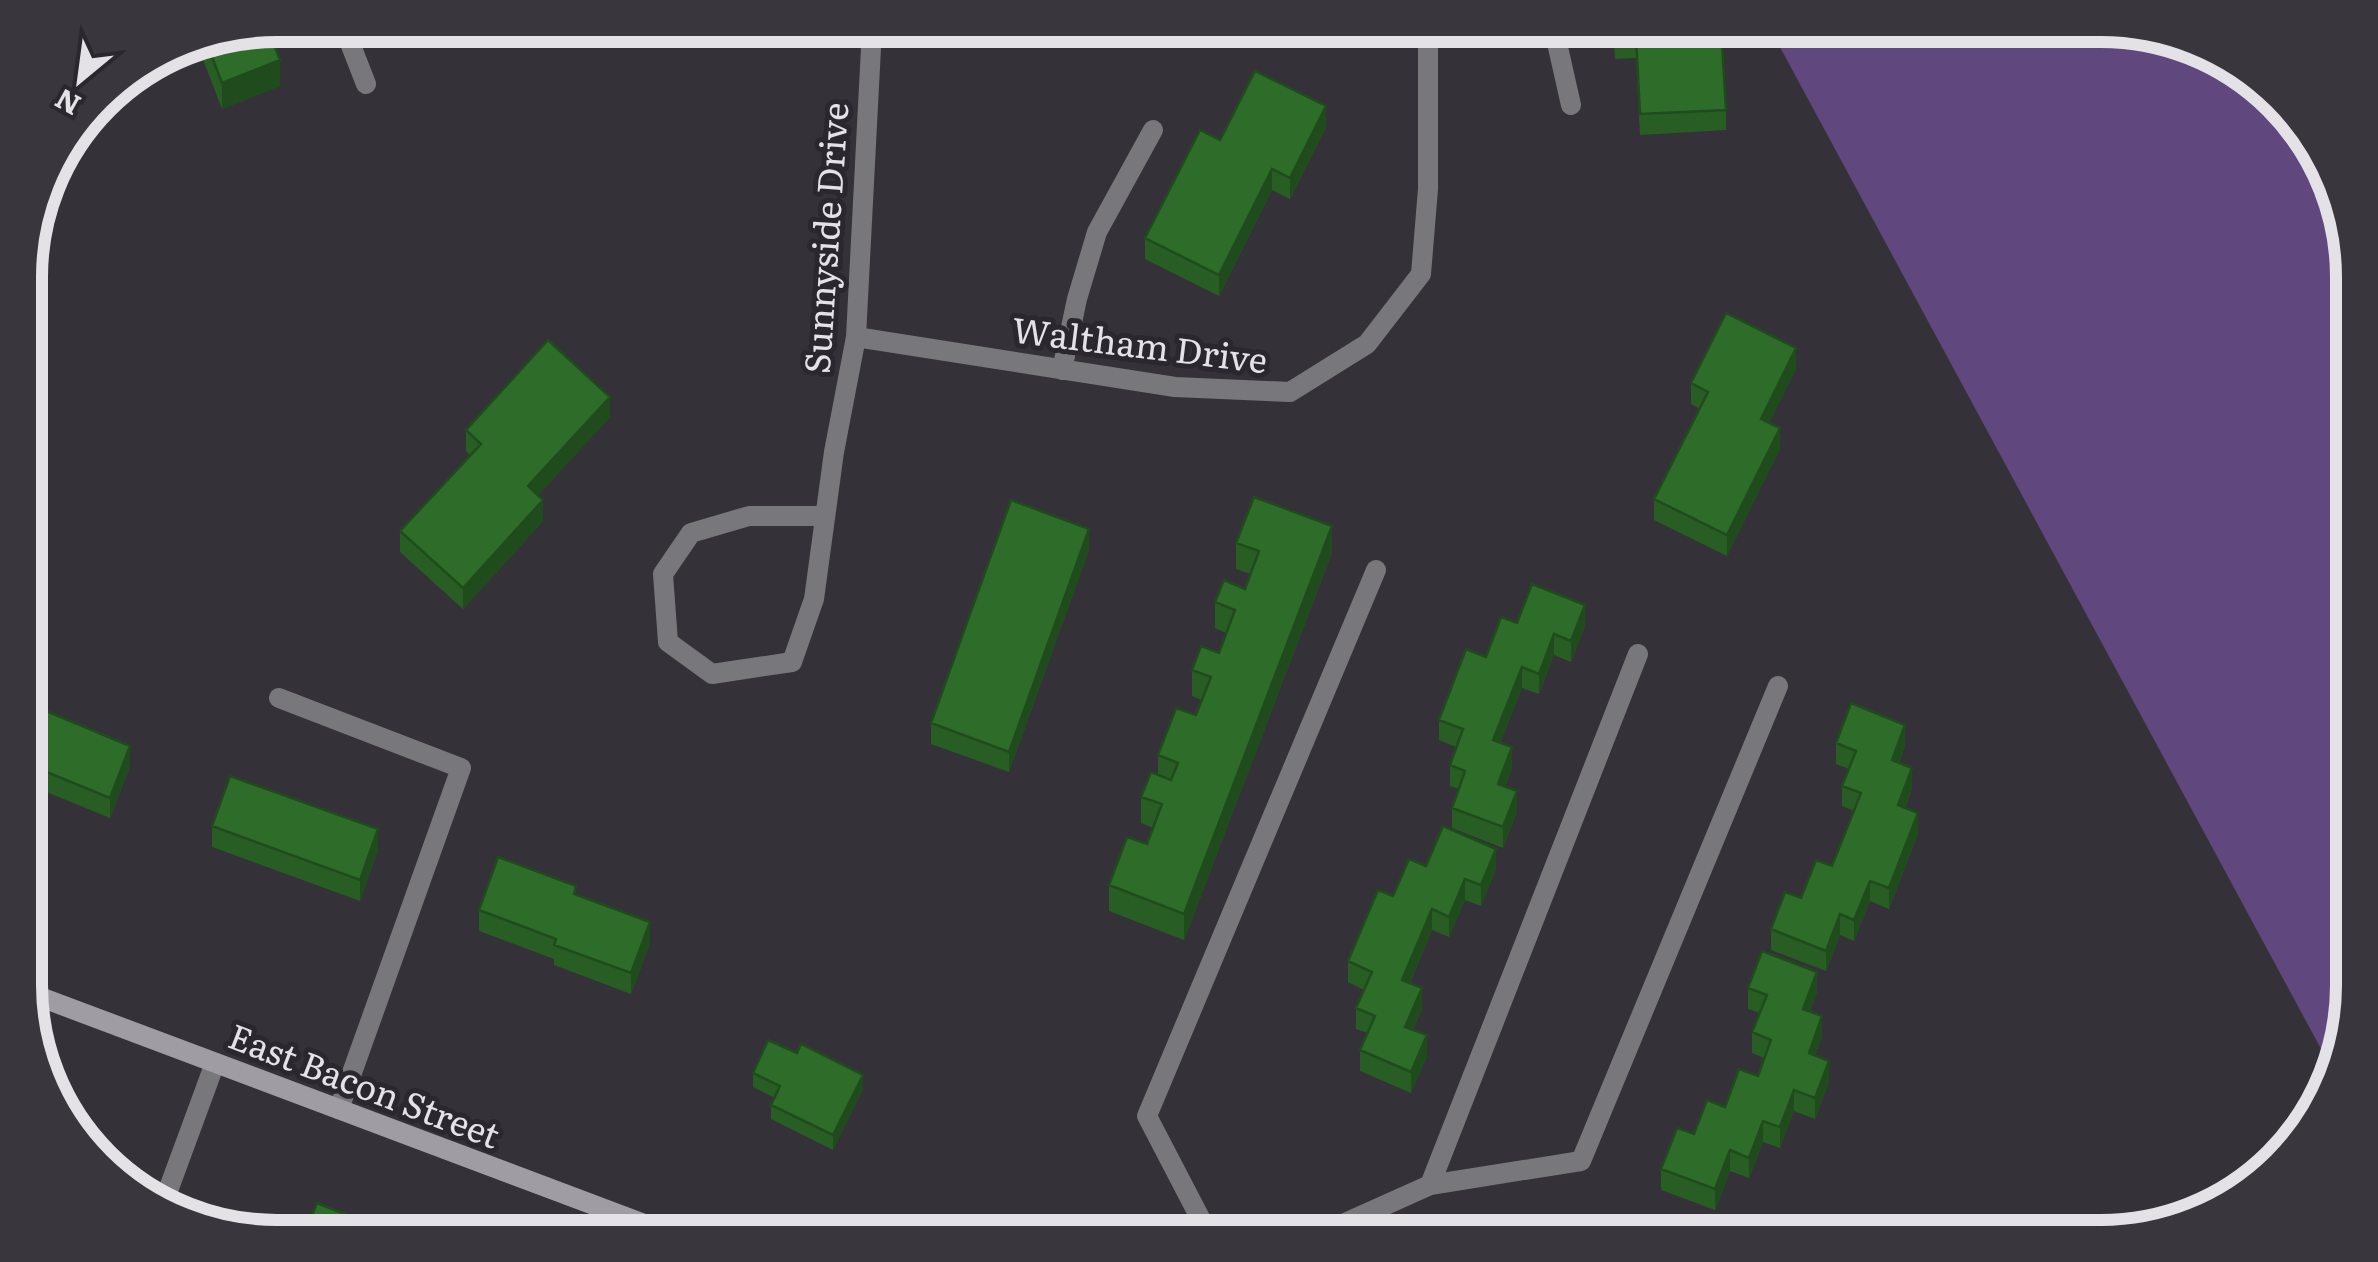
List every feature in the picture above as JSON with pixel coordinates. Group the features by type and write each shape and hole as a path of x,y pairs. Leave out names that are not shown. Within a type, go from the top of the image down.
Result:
{"main road":[{"name":"East Bacon Street","path":"43,998 633,1220"}],"street":[{"path":"350,42 366,84"},
{"name":"Sunnyside Drive","path":"824,516 748,516 691,533 663,574 668,642 712,674 792,662 814,600 824,516 856,337 868,42"},
{"name":"Waltham Drive","path":"856,337 1175,387 1290,392 1367,344 1421,274 1428,189 1428,42"},
{"path":"1557,42 1571,105"},
{"path":"1062,370 1076,299 1097,232 1154,130"},
{"path":"1201,1219 1147,1116 1376,570"},
{"path":"1430,1185 1638,654"},
{"path":"1353,1219 1430,1185 1581,1161 1778,686"},
{"path":"278,698 461,768 340,1110"},
{"path":"168,1192 215,1063"}],"shaded area":[{"path":"1777,42 2100,42 2161,51 2190,60 2231,82 2277,123 2304,160 2327,217 2336,278 2336,984 2324,1055"}],"building":[{"path":"273,42 280,60 222,83 210,53"},
{"path":"1636,42 1722,42 1726,110 1640,114"},
{"path":"1255,71 1326,106 1290,178 1272,169 1219,275 1145,238 1200,130 1220,140"},
{"path":"1726,313 1796,348 1761,419 1780,428 1727,535 1654,499 1708,392 1691,383"},
{"path":"548,340 610,397 528,486 543,500 463,588 400,531 481,444 466,430"},
{"path":"1254,497 1332,526 1184,914 1109,885 1127,837 1147,844 1162,804 1141,797 1151,772 1171,780 1178,763 1158,755 1176,708 1196,715 1211,677 1192,670 1201,646 1219,653 1235,610 1215,602 1224,580 1245,589 1259,551 1236,543"},
{"path":"1011,500 1089,529 1009,752 931,723"},
{"path":"1532,584 1585,605 1571,641 1554,634 1539,674 1522,667 1493,740 1512,747 1498,784 1517,791 1503,827 1452,808 1465,771 1450,765 1463,729 1439,720 1466,649 1486,657 1501,617 1517,623"},
{"path":"1851,703 1905,725 1892,760 1912,768 1898,805 1918,813 1889,888 1870,881 1854,920 1840,914 1826,951 1771,929 1785,892 1801,898 1816,860 1832,866 1861,793 1842,786 1856,751 1836,743"},
{"path":"42,709 130,746 110,798 42,770"},
{"path":"230,776 378,829 360,880 212,826"},
{"path":"1443,826 1496,849 1481,885 1465,879 1449,917 1432,909 1402,980 1422,988 1405,1027 1427,1035 1411,1072 1360,1050 1375,1016 1356,1008 1372,972 1348,961 1378,890 1393,896 1409,859 1426,866"},
{"path":"498,857 576,886 574,894 650,922 631,973 554,945 556,939 479,910"},
{"path":"1762,951 1817,972 1803,1009 1822,1016 1809,1053 1829,1061 1815,1098 1794,1090 1780,1127 1763,1121 1749,1158 1730,1150 1715,1189 1661,1169 1677,1128 1694,1134 1707,1100 1725,1107 1739,1069 1758,1076 1771,1040 1752,1032 1767,995 1748,988"},
{"path":"768,1040 797,1053 801,1044 863,1075 833,1135 771,1105 780,1086 753,1073"},
{"path":"317,1203 360,1220 310,1220"}]}
